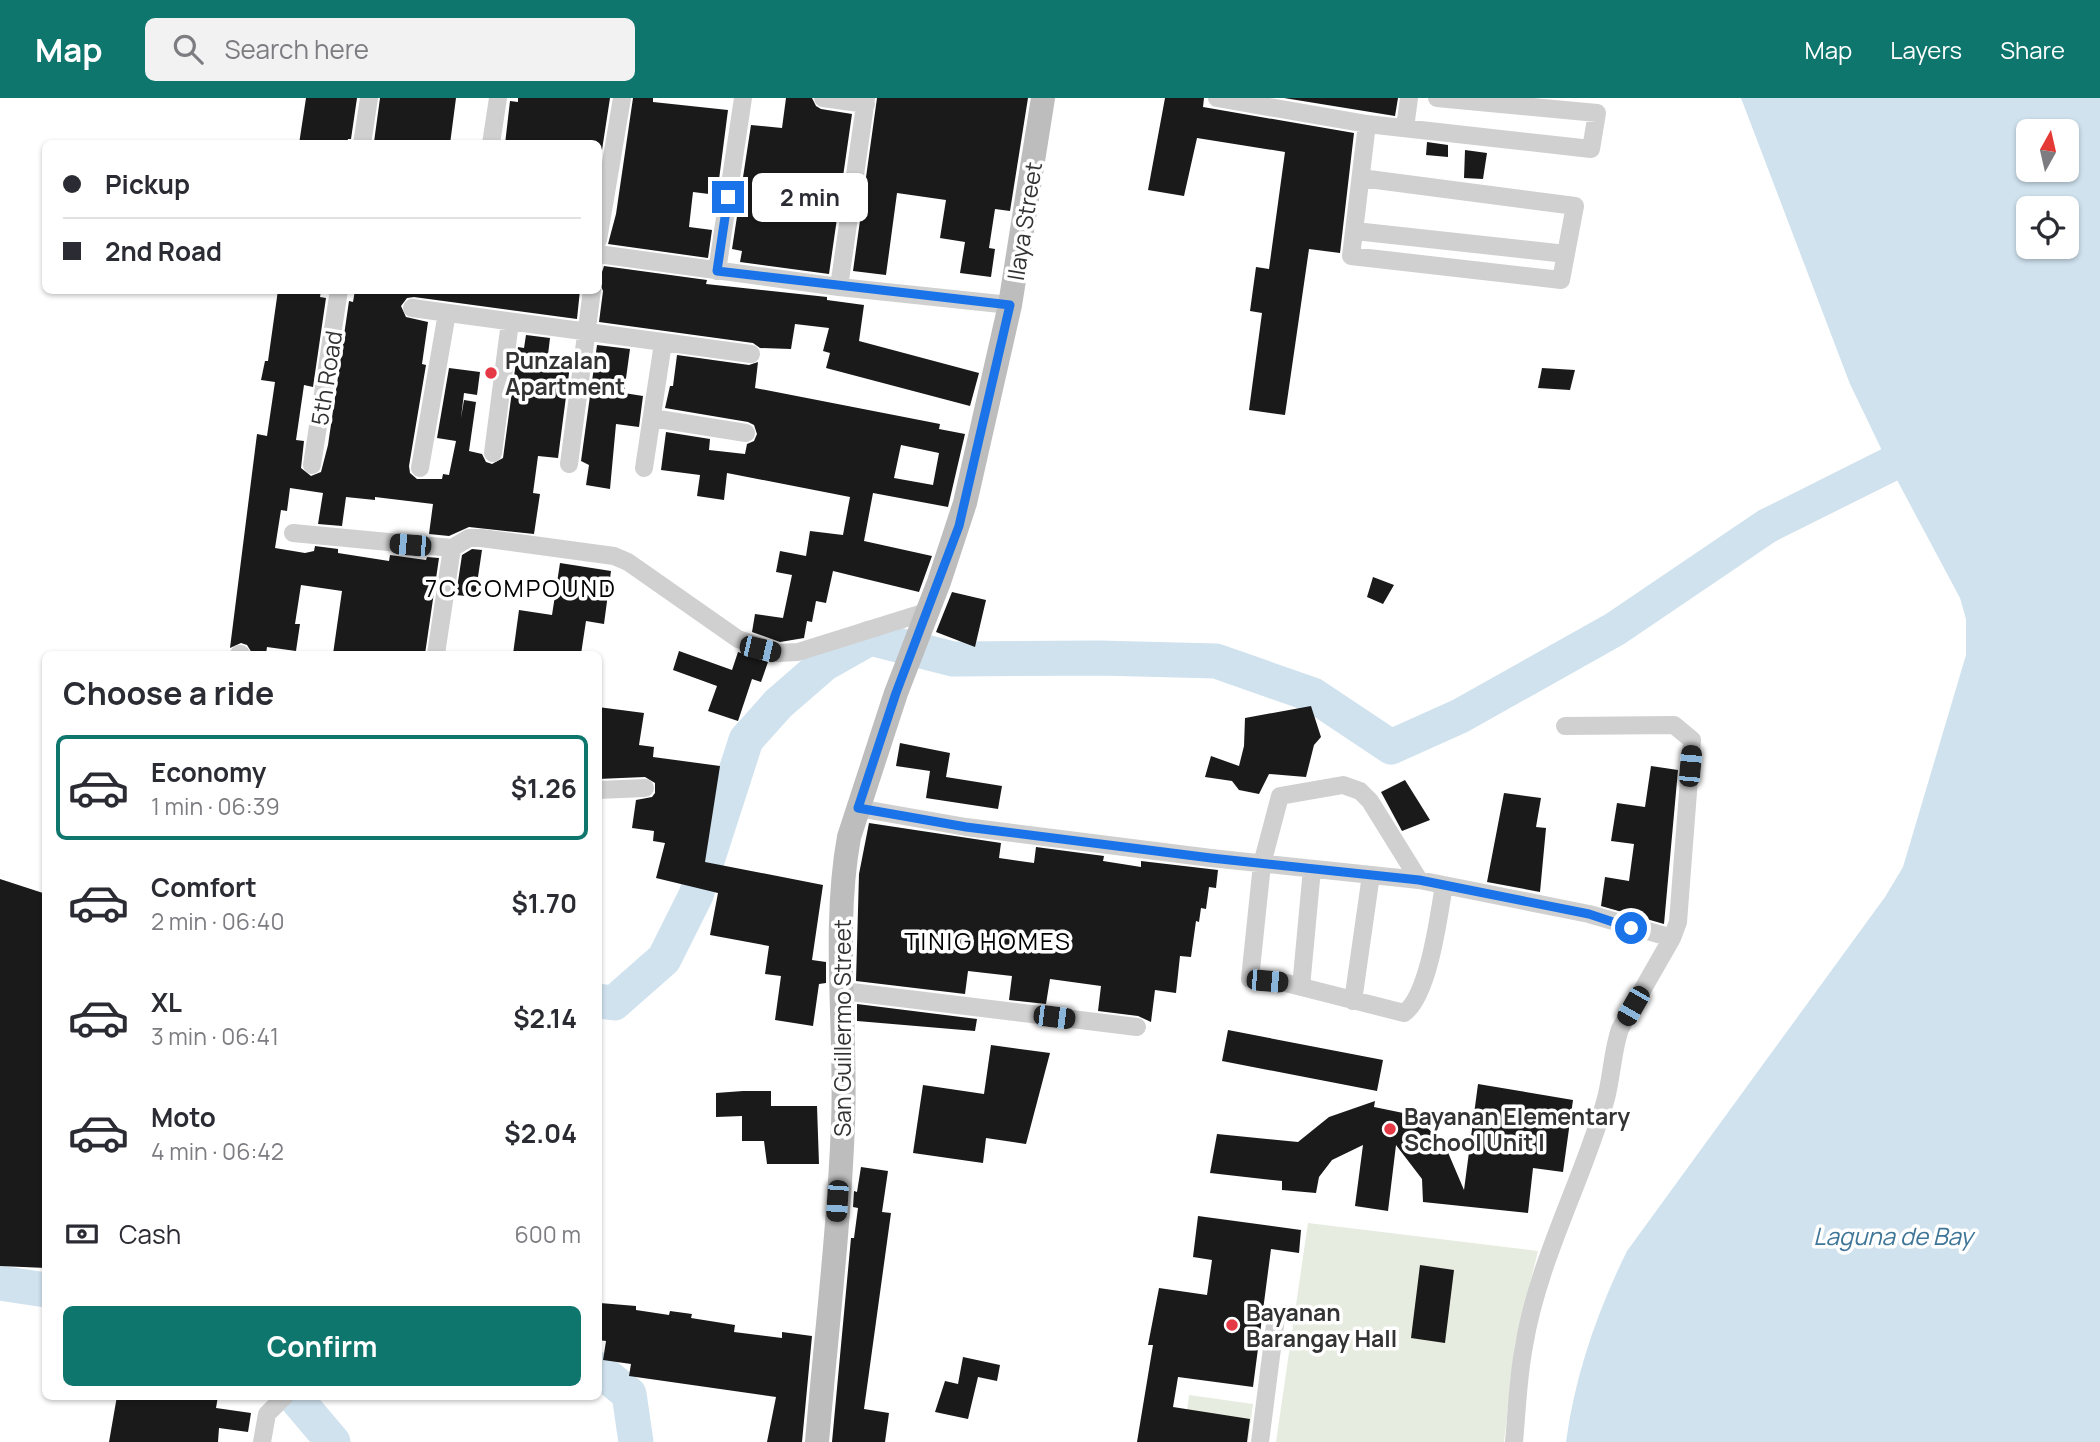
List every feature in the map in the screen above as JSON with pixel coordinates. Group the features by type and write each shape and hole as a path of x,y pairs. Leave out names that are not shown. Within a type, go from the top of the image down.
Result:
{"main road":[{"name":"Ilaya Street","path":"926,619 965,503 1010,305 1043,98"},
{"name":"San Guillermo Street","path":"817,1442 843,1125 844,872 849,837 858,808 896,693 926,619"}],"street":[{"path":"363,140 369,98"},
{"path":"492,140 498,98"},
{"path":"602,216 622,98"},
{"path":"717,271 743,98"},
{"path":"822,98 866,101 839,288"},
{"path":"1217,98 1367,124 1591,149 1597,113 1437,98"},
{"path":"1405,128 1409,98"},
{"path":"1361,178 1575,206 1561,280 1493,275 1351,256 1367,124"},
{"path":"1355,231 1566,254"},
{"path":"602,255 839,288 1010,305"},
{"name":"5th Road","path":"312,466 338,294"},
{"path":"569,464 592,294"},
{"path":"412,308 751,355"},
{"path":"419,468 447,313"},
{"path":"493,453 510,322"},
{"path":"644,468 663,343"},
{"path":"652,418 746,433"},
{"path":"292,533 452,548 468,538 481,538 614,556 628,562 738,639 778,653 798,652 926,619"},
{"path":"436,651 452,548"},
{"path":"1514,1442 1524,1345 1530,1321 1557,1233 1605,1102 1615,1044 1620,1029 1672,939 1678,922 1692,740 1674,725 1565,726"},
{"path":"1419,880 1370,801 1360,791 1343,785 1280,796 1262,863 1249,975 1252,980 1301,987 1404,1013 1409,1010 1431,950 1444,884"},
{"path":"602,790 645,788"},
{"path":"858,808 966,827 1444,884 1589,914 1672,939"},
{"path":"1301,987 1312,869"},
{"path":"1353,1001 1371,875"},
{"path":"843,991 1137,1027"},
{"path":"1260,1442 1276,1317"},
{"path":"262,1442 270,1409 280,1400"}],"shaded area":[{"path":"1308,1223 1538,1251 1515,1344 1504,1442 1276,1442"},
{"path":"1189,1395 1253,1404 1248,1442 1183,1442"}],"water":[{"name":"Laguna de Bay","path":"1741,98 2100,98 2100,1442 1566,1442 1581,1368 1606,1297 1627,1251 1885,897 1903,867 1966,655 1966,619 1960,598 1889,465 1850,384"}],"building":[{"path":"306,98 357,98 351,139 300,140"},
{"path":"380,98 456,98 451,140 374,140"},
{"path":"518,98 610,98 602,150 602,140 505,140 510,101 518,102"},
{"path":"633,98 653,98 653,102 728,110 717,195 693,192 689,227 712,230 708,258 608,244 616,214"},
{"path":"786,98 812,98 821,109 852,114 829,274 740,262 742,251 732,249 751,125 782,128"},
{"path":"877,98 1028,98 1010,211 995,209 989,248 995,249 991,277 960,273 965,242 940,238 946,200 897,193 886,275 853,271"},
{"path":"1165,98 1204,98 1203,107 1354,133 1340,253 1309,249 1285,415 1249,410 1262,313 1250,311 1256,267 1269,269 1285,152 1197,138 1184,196 1148,190"},
{"path":"1284,98 1398,98 1395,116"},
{"path":"1427,142 1448,145 1448,157 1426,155"},
{"path":"1465,150 1487,153 1483,179 1464,178"},
{"path":"604,266 707,280 706,284 827,297 827,300 864,305 859,341 979,373 970,406 826,368 830,353 823,351 829,328 795,324 791,349 760,348 753,343 599,322 603,291"},
{"path":"277,294 320,294 320,297 326,298 313,387 304,385 296,440 304,441 301,468 311,476 321,472 328,445 349,301 353,302 354,294 580,294 577,319 414,297 407,298 401,306 406,317 428,322 422,364 426,365 409,466 410,473 417,479 442,479 443,474 449,475 456,441 437,438 449,368 480,372 477,395 464,393 461,418 464,400 476,402 469,451 482,454 486,462 492,464 503,458 518,347 524,348 526,335 550,338 547,363 570,366 558,458 538,456 533,493 540,494 534,534 469,527 449,536 429,534 433,504 375,497 375,500 346,497 342,526 318,524 323,493 290,488 287,511 281,510 275,548 305,553 314,551 315,546 338,549 338,553 389,561 390,555 426,560 427,557 439,558 425,651 333,651 342,591 301,585 295,624 300,624 296,651 267,647 266,651 251,651 247,645 241,643 230,648 257,434 267,436 275,382 261,380 265,361 268,361"},
{"path":"597,345 630,349 624,393 643,396 639,427 616,424 610,489 586,485 589,465 581,461"},
{"path":"677,355 749,365 758,362 755,388 940,424 939,429 965,434 948,507 873,493 864,541 932,556 919,592 833,571 826,603 816,601 812,622 807,621 804,638 780,642 752,632 755,614 783,618 792,575 776,572 780,551 806,556 810,531 843,535 850,497 727,473 724,500 697,496 700,475 661,470 666,432 710,439 709,450 745,454 747,444 754,441 757,434 754,425 748,422 665,408 670,386 673,386","holes":["901,445 939,453 933,485 894,478"]},
{"path":"1542,368 1575,370 1570,390 1538,388"},
{"path":"472,549 482,550 475,597 456,595 462,555"},
{"path":"560,563 611,571 604,624 586,621 581,651 513,651 519,610 552,615"},
{"path":"1373,577 1394,585 1383,604 1367,597"},
{"path":"952,592 986,600 975,647 936,632"},
{"path":"679,651 732,670 738,652 768,662 761,682 752,679 738,721 708,711 717,686 673,670"},
{"path":"1311,706 1321,737 1314,745 1306,777 1269,774 1259,794 1239,790 1232,781 1205,777 1211,756 1239,766 1244,746 1245,718"},
{"path":"602,708 644,713 639,745 654,747 653,757 720,766 705,862 823,885 812,960 826,962 826,983 819,984 813,1026 775,1020 781,976 765,974 769,946 710,935 718,893 656,878 665,843 653,841 654,831 632,828 636,800 652,797 655,793 655,783 645,777 602,779"},
{"path":"900,743 950,753 946,777 1002,786 998,809 926,798 930,771 896,766"},
{"path":"1651,766 1678,770 1664,924 1601,906 1605,877 1629,881 1634,844 1611,841 1617,803 1645,807"},
{"path":"1405,780 1430,820 1402,831 1381,792"},
{"path":"1504,793 1541,798 1536,827 1546,828 1540,892 1487,882"},
{"path":"869,823 1001,843 999,858 1034,863 1036,847 1104,856 1103,861 1141,867 1141,861 1218,870 1216,888 1209,887 1206,909 1201,908 1199,922 1196,921 1191,957 1180,956 1176,993 1155,990 1151,1022 1138,1016 1098,1011 1101,986 1050,979 1046,1004 1009,1000 1012,976 968,971 965,994 856,981 859,874"},
{"path":"0,879 42,893 42,1268 0,1266"},
{"path":"857,1004 977,1019 975,1031 857,1021"},
{"path":"1228,1030 1383,1060 1377,1091 1222,1061"},
{"path":"991,1045 1050,1053 1026,1144 986,1138 983,1163 913,1153 923,1085 984,1094"},
{"path":"1478,1084 1573,1100 1563,1172 1533,1168 1528,1213 1423,1202 1422,1179 1396,1145 1388,1211 1355,1206 1363,1145 1332,1160 1319,1177 1316,1193 1282,1190 1282,1181 1210,1173 1217,1134 1298,1142 1329,1117 1375,1101 1374,1107 1413,1115 1444,1143 1464,1190"},
{"path":"771,1091 771,1106 817,1106 819,1164 767,1164 764,1141 742,1141 742,1116 716,1117 716,1093"},
{"path":"861,1167 888,1171 882,1212 891,1213 864,1409 889,1413 885,1442 832,1442 851,1238 854,1238 858,1208 853,1207 854,1191 857,1192"},
{"path":"1198,1216 1301,1230 1299,1253 1271,1249 1253,1387 1178,1377 1173,1407 1250,1419 1247,1442 1137,1442 1153,1345 1148,1345 1159,1288 1207,1295 1212,1260 1193,1257"},
{"path":"1420,1265 1454,1270 1445,1343 1411,1338"},
{"path":"602,1303 636,1306 636,1310 669,1315 670,1311 692,1314 691,1318 735,1325 734,1332 782,1338 782,1332 812,1336 802,1442 767,1442 776,1397 629,1376 631,1364 603,1360 606,1341 602,1340"},
{"path":"963,1357 1000,1365 997,1381 978,1377 968,1419 935,1412 945,1381 958,1384"},
{"path":"116,1400 217,1400 216,1408 251,1413 248,1432 219,1428 218,1442 109,1442"}],"waterway":[{"path":"602,1002 614,1003 664,959 696,895 746,740 778,704 824,664 870,638 953,659 1099,658 1216,661 1313,695 1391,747 1460,716 1615,629 1767,526 1889,465"},
{"path":"0,1283 42,1289"},
{"path":"602,1372 629,1394 636,1442"},
{"path":"297,1400 333,1442"}],"place":[{"name":"Punzalan Apartment","path":"491,373"},
{"name":"Bayanan Elementary School Unit I","path":"1390,1129"},
{"name":"Bayanan Barangay Hall","path":"1232,1325"}],"district":[{"name":"7C COMPOUND","path":"521,587"},
{"name":"TINIG HOMES","path":"988,940"}],"route":[{"path":"728,197 717,271 839,288 1010,305 959,526 896,693 858,808 966,827 1211,858 1419,880 1589,914 1631,928"}]}
